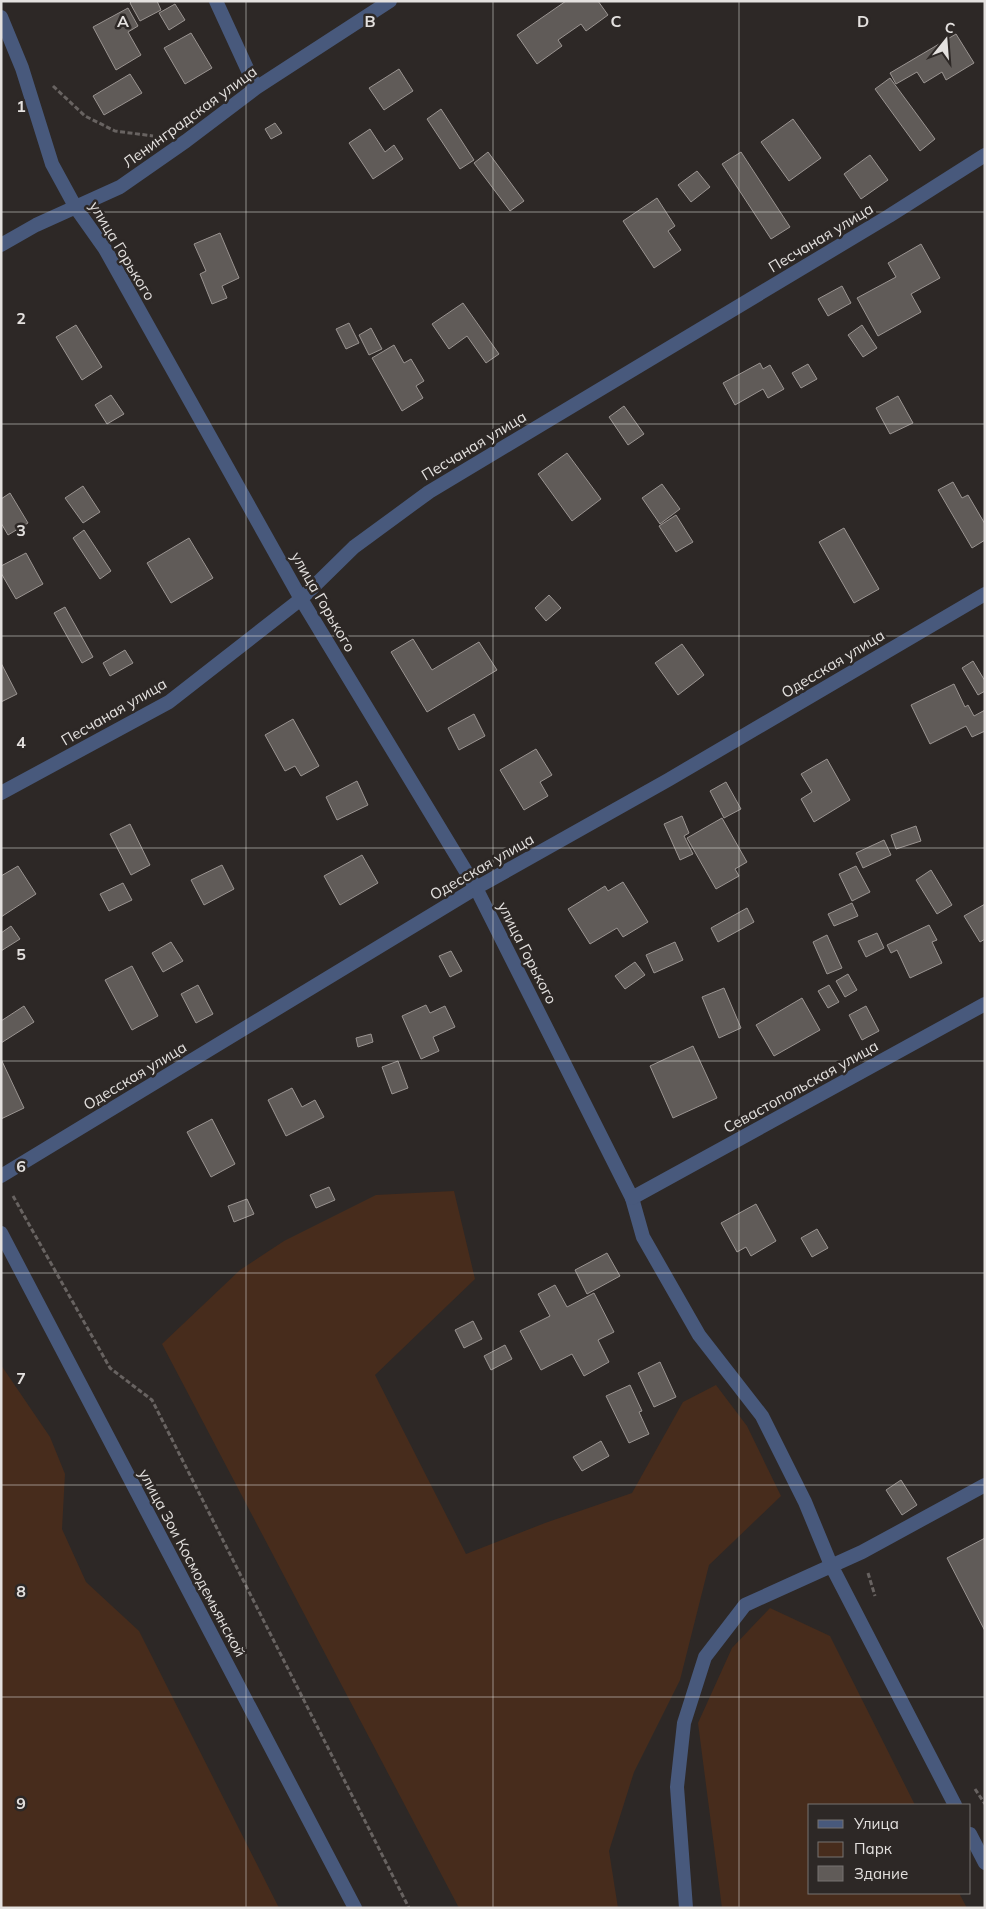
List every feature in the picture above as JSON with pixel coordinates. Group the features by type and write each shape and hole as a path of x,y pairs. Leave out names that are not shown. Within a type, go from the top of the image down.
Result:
{"street":[{"path":"216,1 256,88"},
{"name":"Ленинградская улица","path":"1,246 36,225 120,188 256,88 390,1"},
{"name":"улица Горького","path":"1,17 22,68 52,164 76,208 105,248 301,599 476,888 632,1198 644,1238 699,1335 762,1416 805,1502 831,1565 954,1804"},
{"name":"Песчаная улица","path":"1,793 169,702 301,599 354,547 429,492 889,216 985,155"},
{"name":"Одесская улица","path":"1,1176 476,888 668,780 985,594"},
{"name":"Севастопольская улица","path":"632,1198 985,1004"},
{"name":"улица Зои Космодемьянской","path":"1,1233 355,1908"},
{"path":"686,1908 677,1786 684,1723 704,1657 745,1605 862,1552 985,1485"},
{"path":"971,1836 985,1863"}],"path":[{"path":"22,68 51,84 85,116 116,131 186,141"},
{"path":"11,1193 110,1368 152,1400 409,1908"}],"green space":[{"path":"454,1191 475,1279 375,1375 466,1554 545,1523 632,1493 683,1402 716,1385 747,1426 781,1496 709,1565 680,1680 634,1772 609,1851 618,1908 459,1908 162,1344 240,1270 284,1241 376,1195"},
{"path":"1,1365 50,1437 65,1474 62,1529 86,1582 139,1631 279,1908 1,1908"},
{"path":"770,1608 830,1636 914,1804 808,1804 808,1894 960,1894 967,1908 722,1908 698,1723 732,1648"}],"building":[{"path":"132,1 157,1 161,10 140,21 130,3"},
{"path":"566,1 598,1 608,15 586,31 581,24 558,40 562,46 537,64 517,35"},
{"path":"175,4 185,20 169,30 159,13"},
{"path":"128,8 138,26 128,32 141,55 116,70 93,27"},
{"path":"191,33 212,68 185,84 164,48"},
{"path":"956,34 974,63 946,80 942,72 924,83 917,72 896,84 890,73"},
{"path":"399,69 413,91 384,110 369,88"},
{"path":"130,74 142,93 104,115 93,96"},
{"path":"890,78 935,139 920,151 875,89"},
{"path":"441,109 474,160 460,169 427,119"},
{"path":"793,119 821,158 789,181 761,142"},
{"path":"275,123 282,133 271,139 265,129"},
{"path":"370,129 385,152 394,145 403,159 373,179 349,143"},
{"path":"488,152 524,201 510,211 474,163"},
{"path":"741,152 790,227 771,239 722,164"},
{"path":"870,155 888,180 861,199 844,174"},
{"path":"697,171 710,187 691,202 678,185"},
{"path":"657,198 675,226 668,231 681,250 654,268 623,221"},
{"path":"220,233 239,278 222,286 227,298 212,304 200,274 206,271 194,244"},
{"path":"921,244 940,278 911,294 921,312 878,336 857,298 896,277 888,263"},
{"path":"842,286 851,303 828,316 818,299"},
{"path":"463,303 499,354 486,363 467,336 449,349 432,324"},
{"path":"349,323 359,343 346,349 336,329"},
{"path":"76,325 102,367 82,380 56,337"},
{"path":"862,325 877,348 863,357 848,335"},
{"path":"371,328 382,349 369,355 359,335"},
{"path":"394,345 404,363 411,359 424,381 416,386 423,398 402,411 372,358"},
{"path":"760,363 763,369 770,365 784,389 768,398 763,389 735,405 723,383"},
{"path":"808,364 817,379 801,388 792,373"},
{"path":"111,395 124,414 107,424 95,405"},
{"path":"898,396 913,423 890,434 876,408"},
{"path":"624,406 644,434 628,445 609,417"},
{"path":"567,453 601,499 572,521 538,474"},
{"path":"953,482 962,498 968,495 985,524 985,540 972,548 938,490"},
{"path":"662,484 680,509 660,524 642,498"},
{"path":"83,486 100,512 83,523 65,498"},
{"path":"10,493 28,523 8,535 1,523 1,499"},
{"path":"676,515 693,542 676,552 659,526"},
{"path":"844,528 879,589 854,603 819,542"},
{"path":"84,530 111,571 100,579 73,538"},
{"path":"189,538 213,578 171,603 147,563"},
{"path":"26,553 43,584 16,599 1,573 1,566"},
{"path":"549,595 561,608 546,621 535,608"},
{"path":"65,607 93,657 82,663 54,613"},
{"path":"413,639 432,670 479,642 497,670 427,712 391,652"},
{"path":"682,644 704,675 678,695 655,663"},
{"path":"125,650 133,663 110,676 103,663"},
{"path":"973,661 985,681 985,691 978,695 962,668"},
{"path":"1,663 17,694 1,702"},
{"path":"954,684 965,707 968,705 974,716 985,710 985,731 972,737 966,726 930,744 911,705"},
{"path":"474,714 485,736 459,750 448,728"},
{"path":"293,719 319,766 301,776 295,766 285,771 265,735"},
{"path":"536,749 552,775 540,782 548,796 524,810 500,770"},
{"path":"827,759 850,800 814,822 801,799 812,792 801,774"},
{"path":"357,781 368,805 337,820 326,797"},
{"path":"726,782 741,809 724,818 710,791"},
{"path":"682,816 689,833 684,836 693,854 680,860 664,824"},
{"path":"722,818 747,862 735,869 739,876 716,889 687,838"},
{"path":"130,824 150,865 131,875 110,834"},
{"path":"916,826 921,841 896,849 891,835"},
{"path":"884,840 891,855 863,868 856,853"},
{"path":"362,855 378,883 340,905 324,876"},
{"path":"222,865 234,889 204,905 191,880"},
{"path":"18,866 36,894 1,917 1,876"},
{"path":"856,866 870,892 852,901 839,874"},
{"path":"931,870 952,905 937,914 916,880"},
{"path":"623,882 648,922 623,937 617,928 590,944 568,909 605,886 608,891"},
{"path":"123,883 132,900 109,911 100,894"},
{"path":"852,903 858,916 834,926 828,914"},
{"path":"985,904 985,939 980,942 964,916"},
{"path":"747,908 754,922 718,942 711,928"},
{"path":"929,925 937,940 932,942 942,963 910,978 897,950 891,953 887,945"},
{"path":"11,926 20,939 1,951 1,933"},
{"path":"877,933 884,948 866,957 858,941"},
{"path":"827,935 842,968 827,974 813,942"},
{"path":"171,942 183,961 163,972 152,953"},
{"path":"675,942 683,960 654,973 646,955"},
{"path":"451,951 462,971 450,977 439,956"},
{"path":"635,962 645,975 625,989 615,976"},
{"path":"132,966 158,1016 132,1030 105,980"},
{"path":"848,974 857,990 845,997 836,981"},
{"path":"198,985 213,1014 196,1023 181,994"},
{"path":"829,985 839,1002 828,1008 818,991"},
{"path":"724,988 741,1028 719,1038 702,997"},
{"path":"802,998 820,1030 774,1056 756,1025"},
{"path":"426,1005 430,1013 445,1006 455,1027 433,1037 439,1051 421,1059 402,1016"},
{"path":"24,1006 34,1022 1,1043 1,1021"},
{"path":"866,1006 879,1031 862,1040 849,1015"},
{"path":"371,1034 373,1042 358,1047 356,1038"},
{"path":"693,1046 717,1098 673,1118 650,1066"},
{"path":"1,1059 24,1108 1,1119"},
{"path":"398,1061 408,1088 392,1094 382,1067"},
{"path":"292,1088 302,1107 315,1100 324,1117 286,1136 268,1100"},
{"path":"212,1119 235,1164 211,1177 187,1132"},
{"path":"329,1187 335,1200 316,1208 310,1195"},
{"path":"247,1199 254,1214 234,1222 228,1206"},
{"path":"756,1204 776,1241 751,1256 746,1247 737,1252 721,1223"},
{"path":"817,1229 828,1248 812,1257 801,1238"},
{"path":"607,1253 620,1276 587,1294 575,1270"},
{"path":"555,1285 567,1307 594,1293 614,1332 598,1340 609,1362 584,1376 572,1354 541,1370 520,1331 550,1316 538,1294"},
{"path":"473,1321 482,1339 464,1348 455,1330"},
{"path":"505,1345 512,1359 491,1370 484,1356"},
{"path":"660,1362 676,1397 654,1407 638,1373"},
{"path":"630,1385 642,1411 639,1412 649,1434 629,1443 606,1396"},
{"path":"601,1441 609,1456 582,1471 573,1457"},
{"path":"901,1480 917,1505 902,1515 886,1490"},
{"path":"985,1538 985,1631 947,1558"}]}
